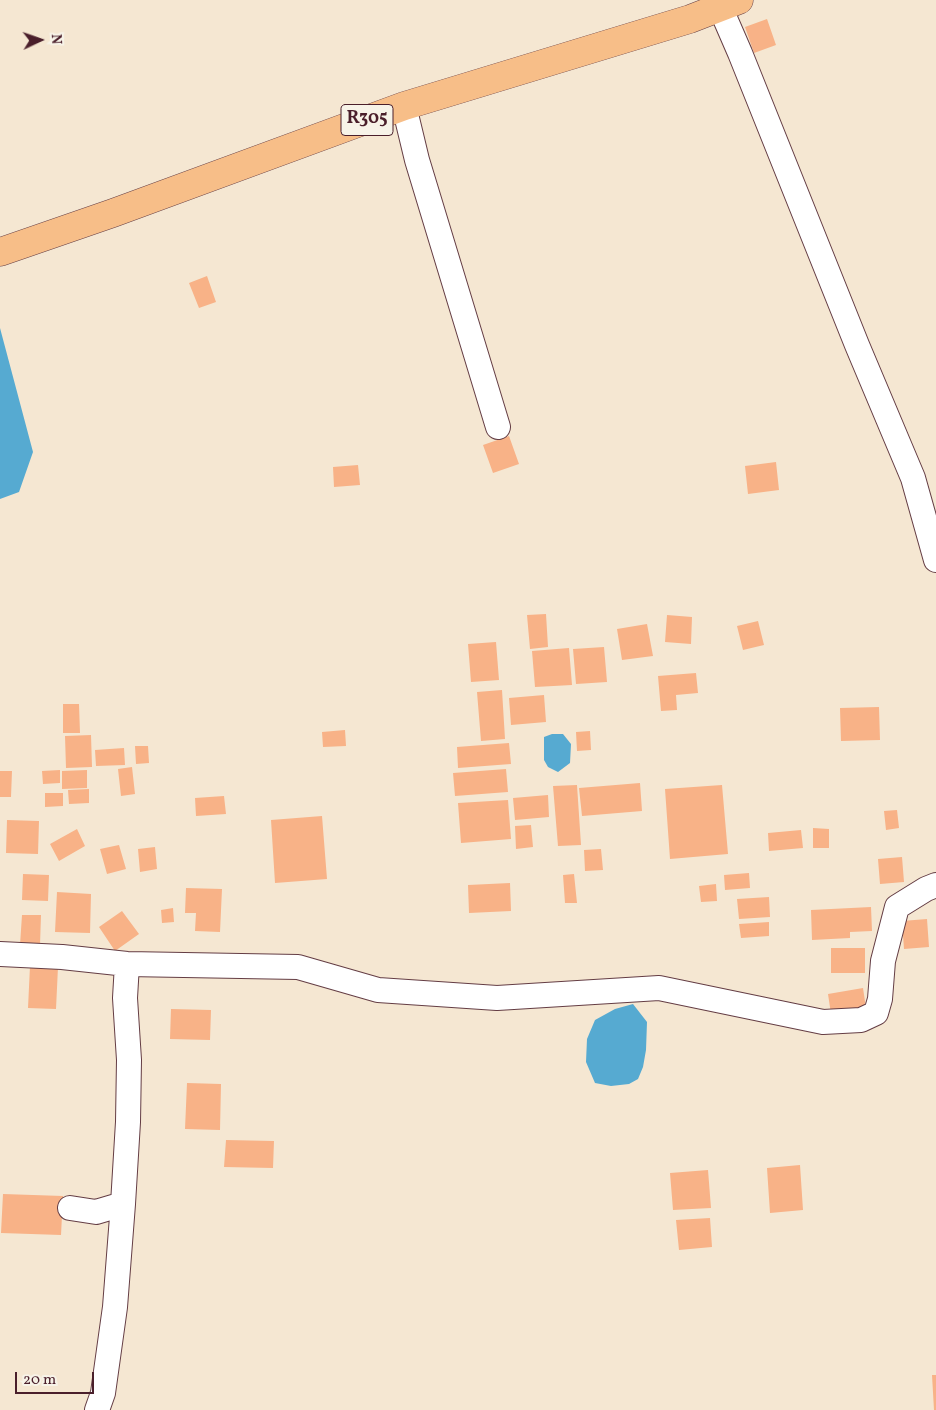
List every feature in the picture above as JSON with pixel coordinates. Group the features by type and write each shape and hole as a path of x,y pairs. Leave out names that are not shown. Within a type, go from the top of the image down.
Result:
{"main road":[{"name":"R305","path":"0,252 113,213 404,106 690,19 725,2"}],"street":[{"path":"725,2 857,345 914,478 936,560"},
{"path":"404,106 417,160 498,427"},
{"path":"0,954 62,957 127,964 298,967 378,990 497,998 659,988 823,1022 861,1020 876,1013 880,999 883,961 897,907 936,885"},
{"path":"97,1410 103,1393 115,1307 123,1204 130,1060 125,998 127,964"},
{"path":"70,1208 96,1212 123,1204"}],"water":[{"path":"0,328 33,452 19,492 0,499"},
{"path":"552,734 563,734 571,744 570,763 558,772 548,767 544,760 544,737"},
{"path":"633,1004 647,1022 646,1050 643,1067 638,1079 629,1084 611,1086 595,1083 586,1062 587,1039 595,1020 615,1009"}],"building":[{"path":"767,19 776,45 754,53 745,27"},
{"path":"207,276 216,302 199,308 189,283"},
{"path":"509,436 519,464 493,473 483,445"},
{"path":"776,462 779,490 748,494 745,466"},
{"path":"358,465 360,485 334,487 333,467"},
{"path":"546,614 548,647 530,649 527,615"},
{"path":"667,615 692,617 691,644 665,642"},
{"path":"758,621 764,645 743,650 737,626"},
{"path":"647,624 653,656 622,660 617,629"},
{"path":"496,642 499,680 471,682 468,644"},
{"path":"604,647 607,682 576,684 573,649"},
{"path":"569,648 572,685 535,687 532,651"},
{"path":"696,673 698,693 676,695 677,710 661,711 658,676"},
{"path":"502,690 505,739 481,741 477,692"},
{"path":"544,695 546,722 511,725 509,698"},
{"path":"63,704 79,704 80,733 63,733"},
{"path":"879,707 880,740 841,741 840,708"},
{"path":"345,730 346,746 323,747 322,732"},
{"path":"590,731 591,750 577,751 576,732"},
{"path":"91,735 92,767 66,768 65,736"},
{"path":"509,743 511,764 458,768 457,747"},
{"path":"135,746 148,746 149,763 136,764"},
{"path":"124,748 125,765 96,766 95,750"},
{"path":"132,767 135,794 121,796 118,769"},
{"path":"506,769 508,792 455,796 453,773"},
{"path":"60,770 60,783 43,784 42,771"},
{"path":"87,770 87,788 62,789 62,771"},
{"path":"0,771 12,771 11,797 0,797"},
{"path":"640,783 642,811 582,816 579,788"},
{"path":"577,785 581,845 558,846 553,786"},
{"path":"722,785 728,854 670,859 665,789"},
{"path":"89,789 89,803 69,804 68,790"},
{"path":"45,793 63,793 63,806 45,807"},
{"path":"548,795 549,817 515,820 513,798"},
{"path":"224,796 226,814 196,816 195,798"},
{"path":"508,800 511,839 461,843 458,803"},
{"path":"897,810 899,828 886,830 884,811"},
{"path":"322,816 327,879 275,883 271,820"},
{"path":"7,820 39,821 38,854 6,853"},
{"path":"531,825 533,847 516,849 515,826"},
{"path":"813,828 829,829 829,848 813,848"},
{"path":"77,829 85,846 59,861 50,844"},
{"path":"801,830 803,848 769,851 768,833"},
{"path":"119,845 126,869 107,874 100,849"},
{"path":"155,847 157,869 140,872 138,849"},
{"path":"601,849 603,870 585,871 584,850"},
{"path":"902,857 904,882 880,884 878,859"},
{"path":"749,873 750,888 725,890 724,875"},
{"path":"23,874 49,875 48,901 22,900"},
{"path":"574,874 577,903 565,903 563,875"},
{"path":"510,883 511,911 469,913 468,885"},
{"path":"716,884 717,901 701,902 699,886"},
{"path":"186,888 222,889 220,932 195,931 196,913 185,913"},
{"path":"57,892 91,894 90,933 55,932"},
{"path":"769,897 770,917 739,919 737,899"},
{"path":"871,907 872,931 850,932 850,938 812,940 811,910"},
{"path":"173,908 174,922 162,923 161,910"},
{"path":"122,911 139,934 115,951 99,927"},
{"path":"22,915 41,915 40,945 20,945"},
{"path":"927,919 929,947 904,949 902,921"},
{"path":"769,922 769,936 741,938 739,924"},
{"path":"831,948 865,948 865,973 831,973"},
{"path":"30,966 58,967 56,1009 28,1008"},
{"path":"863,988 866,1008 831,1014 828,994"},
{"path":"171,1009 211,1010 210,1040 170,1039"},
{"path":"187,1083 221,1084 220,1130 185,1129"},
{"path":"226,1140 274,1141 273,1168 224,1167"},
{"path":"800,1165 803,1210 770,1213 767,1168"},
{"path":"708,1170 711,1208 673,1210 670,1173"},
{"path":"3,1194 63,1196 61,1235 1,1233"},
{"path":"710,1218 712,1247 679,1250 676,1220"},
{"path":"932,1375 936,1375 936,1410 934,1410"}]}
